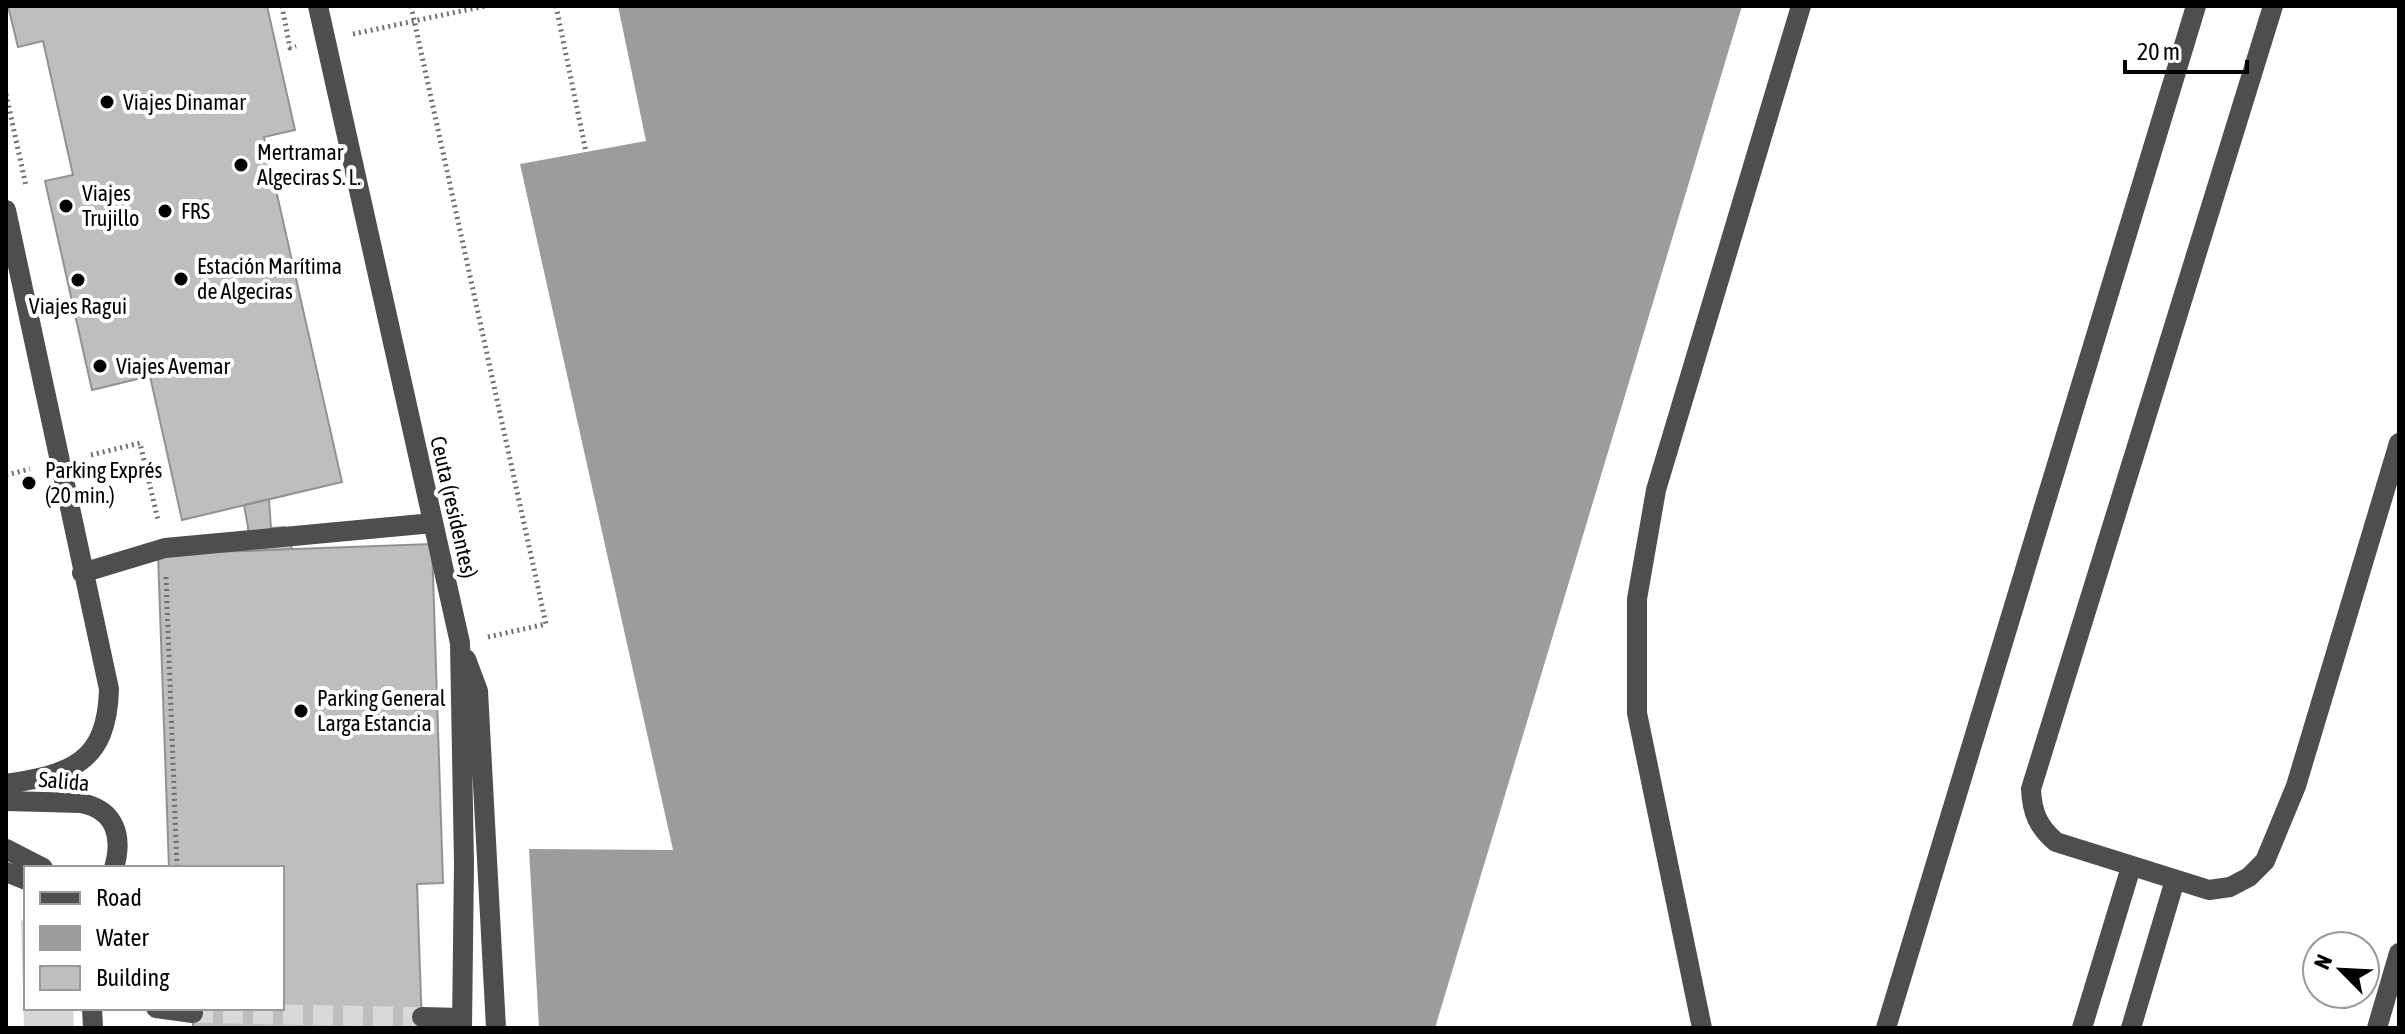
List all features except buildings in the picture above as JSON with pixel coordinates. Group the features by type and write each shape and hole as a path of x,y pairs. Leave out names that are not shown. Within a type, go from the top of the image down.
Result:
{"street":[{"name":"Ceuta (residentes)","path":"318,6 460,643 464,863 462,1023"},
{"path":"1702,1028 1637,713 1637,599 1656,490 1801,6"},
{"path":"1886,1028 2196,6"},
{"path":"2273,6 2031,789 2036,819 2044,832 2056,842 2209,890 2230,887 2249,877 2265,861 2296,786 2399,443"},
{"path":"6,210 109,689 105,727 97,742 70,769 6,784"},
{"path":"82,573 165,548 433,523"},
{"path":"460,643 478,691 496,1028"},
{"name":"Salida","path":"6,801 94,806 107,815 116,831 118,853 115,866"},
{"path":"6,849 39,866"},
{"path":"2082,1028 2131,867"},
{"path":"2131,1028 2175,880"},
{"path":"2377,1028 2399,953"},
{"path":"171,1010 193,1013"},
{"path":"422,1017 462,1023"}],"path":[{"path":"282,6 290,48 485,6"},
{"path":"411,6 546,624 460,643"},
{"path":"556,6 586,152"},
{"path":"6,475 140,443 165,548 177,866"}],"shaded area":[{"path":"24,920 24,1010 73,1010 74,1028 24,1028 21,921"}],"water":[{"path":"618,6 1742,6 1435,1028 539,1028 529,849 673,850 520,164 646,141"}],"tunnel":[{"path":"193,1013 422,1017"}],"place":[{"name":"Viajes Dinamar","path":"107,102"},
{"name":"Mertramar Algeciras S. L.","path":"241,165"},
{"name":"Viajes Trujillo","path":"66,206"},
{"name":"FRS","path":"165,211"},
{"name":"Estación Marítima de Algeciras","path":"181,279"},
{"name":"Viajes Ragui","path":"78,280"},
{"name":"Viajes Avemar","path":"100,366"},
{"name":"Parking Exprés (20 min.)","path":"29,483"},
{"name":"Parking General Larga Estancia","path":"301,711"}]}
